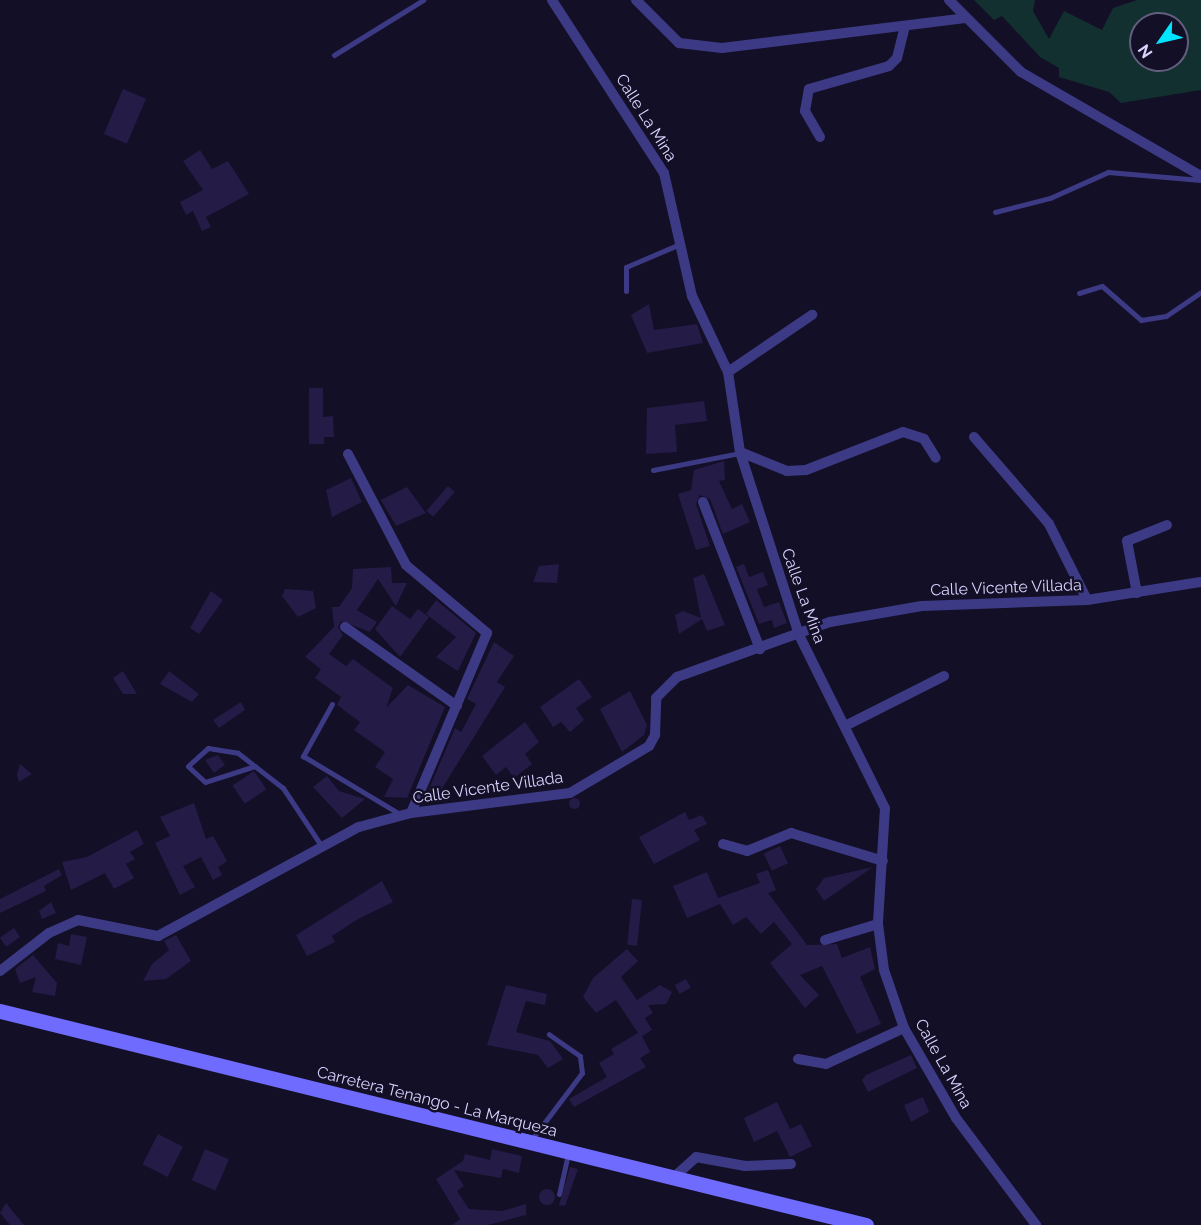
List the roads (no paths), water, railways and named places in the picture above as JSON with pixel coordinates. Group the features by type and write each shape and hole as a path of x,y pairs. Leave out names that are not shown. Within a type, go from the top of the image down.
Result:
{"main road":[{"name":"Carretera Tenango - La Marqueza","path":"0,1011 866,1225"}],"street":[{"name":"Calle La Mina","path":"552,0 656,157 669,188 692,296 728,372 740,452 799,635 885,808 878,924 884,969 904,1028 956,1118 1036,1225"},
{"path":"636,0 668,35 692,47 752,48 965,18"},
{"path":"949,0 1021,72 1201,178"},
{"path":"820,137 805,111 809,89 889,66 897,58 905,26"},
{"path":"728,372 812,315"},
{"path":"740,452 787,471 806,470 903,432 924,439 936,458"},
{"path":"975,437 1049,524 1087,600"},
{"path":"348,454 406,565 487,630 457,706 406,814"},
{"path":"703,502 760,649"},
{"path":"1137,593 1127,541 1167,525"},
{"name":"Calle Vicente Villada","path":"0,971 49,933 78,920 158,936 359,827 406,814 570,794 649,746 656,735 656,698 666,685 830,622 922,606 1087,600 1201,582"},
{"path":"345,627 457,706"},
{"path":"845,726 944,676"},
{"path":"723,844 747,851 794,833 883,861"},
{"path":"825,940 878,924"},
{"path":"798,1059 826,1064 904,1028"},
{"path":"673,1178 696,1157 744,1166 791,1164"}],"lane":[{"path":"334,55 423,0"},
{"path":"995,213 1050,198 1108,172 1201,178"},
{"path":"626,291 626,267 680,244"},
{"path":"1079,293 1102,286 1142,320 1166,316 1201,292"},
{"path":"653,470 740,452"},
{"path":"332,704 303,756 406,814"},
{"path":"255,766 205,782 188,765 208,748 238,753 255,766 283,788 322,847"},
{"path":"529,1143 582,1073 580,1056 549,1034"},
{"path":"559,1194 568,1152"}]}
